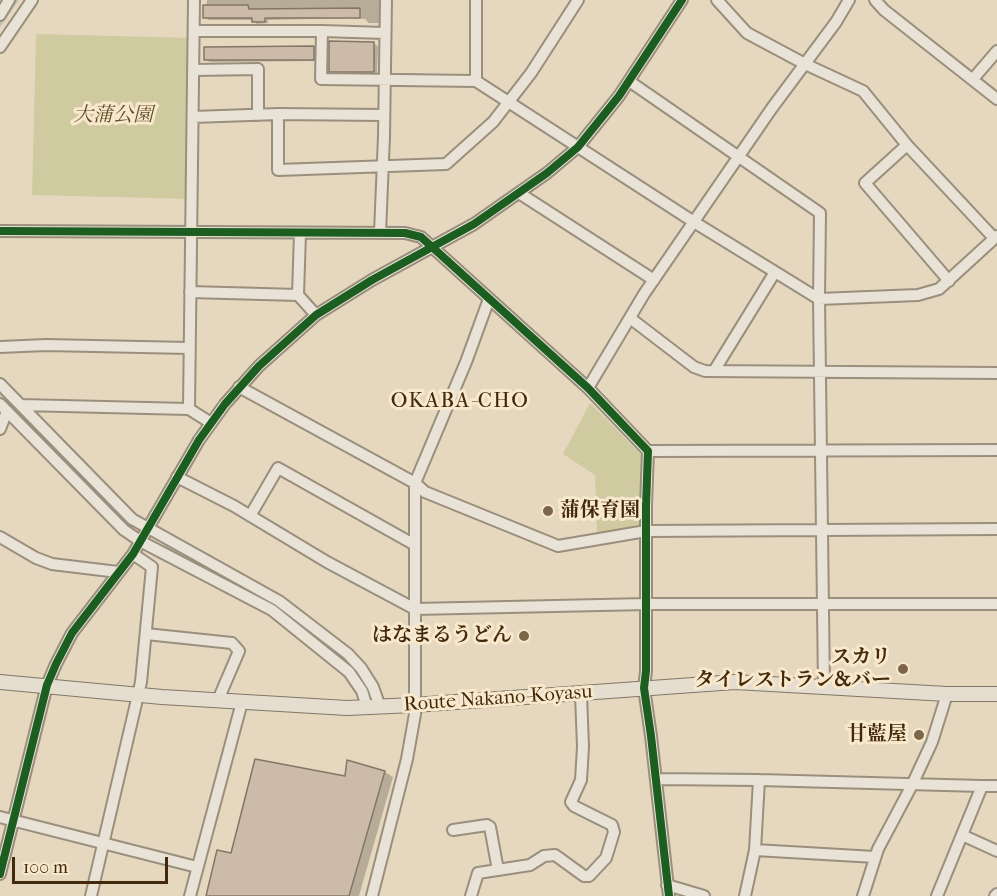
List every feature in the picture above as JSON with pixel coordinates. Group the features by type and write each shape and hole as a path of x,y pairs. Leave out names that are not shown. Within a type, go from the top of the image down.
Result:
{"main road":[{"name":"Route Nakano-Koyasu","path":"0,682 320,707 414,705 735,682 947,694 997,694"}],"street":[{"path":"0,15 9,0"},
{"path":"0,47 32,0"},
{"path":"189,409 194,0"},
{"path":"380,233 386,0"},
{"path":"476,0 476,81"},
{"path":"278,114 278,170 446,165 493,122 531,73 578,0"},
{"path":"0,874 47,686 72,633 133,554 177,477 212,423 239,387 274,351 316,315 432,246 474,224 519,194 578,147 629,81 682,0"},
{"path":"322,31 321,79 476,81 694,222 819,299 918,295 939,289 996,237 907,145 863,92 747,33 717,0"},
{"path":"588,388 654,280 836,22 849,0"},
{"path":"875,0 884,10 997,99"},
{"path":"194,31 385,33"},
{"path":"973,80 997,51"},
{"path":"194,70 258,69 258,115"},
{"path":"629,81 820,213 824,686"},
{"path":"193,117 278,114 384,115"},
{"path":"907,145 866,183 949,281"},
{"path":"519,194 654,280"},
{"path":"0,231 405,232 421,237 432,246 588,388 648,451 644,688 668,890 705,896"},
{"path":"300,233 298,295 316,315"},
{"path":"714,371 775,272"},
{"path":"190,292 298,295"},
{"path":"372,896 407,759 415,714 415,483 466,362 489,299"},
{"path":"630,318 694,367 705,371 997,373"},
{"path":"0,347 46,345 189,348"},
{"path":"0,384 132,519 279,601 348,654 361,668 373,687 373,707"},
{"path":"239,387 415,483 425,492 558,546 646,531 997,529"},
{"path":"21,405 189,409 212,423"},
{"path":"3,408 124,530 140,541 272,610 349,672 373,707"},
{"path":"0,429 3,408"},
{"path":"648,451 997,450"},
{"path":"250,516 278,468 415,545"},
{"path":"177,477 415,609 647,604 997,604"},
{"path":"0,537 36,558 52,564 118,572"},
{"path":"91,896 139,694 152,567 133,554"},
{"path":"146,634 232,643 239,651 218,700"},
{"path":"471,896 478,873 530,865 544,856 555,855 584,876 589,876 606,858 614,832 612,825 574,806 571,801 581,780 583,747 581,694"},
{"path":"863,896 875,857 932,741 947,694"},
{"path":"190,896 242,702"},
{"path":"656,779 997,786"},
{"path":"745,896 755,850 759,780"},
{"path":"937,896 981,786"},
{"path":"0,817 197,867"},
{"path":"453,830 487,825 490,827 498,870"},
{"path":"962,836 997,851"},
{"path":"755,850 875,857"}],"green space":[{"name":"大蒲公園","path":"36,34 194,38 192,199 32,195"},
{"path":"590,403 641,454 640,525 597,534 595,475 563,454"}],"building":[{"path":"203,5 248,5 249,9 360,8 360,18 265,18 265,22 252,22 252,18 203,18"},
{"path":"329,41 374,42 374,72 329,72"},
{"path":"314,46 314,60 204,60 204,47"},
{"path":"255,759 345,776 347,760 385,771 349,896 206,896 217,850 231,853"}],"waterway":[{"path":"0,25 17,0"},
{"path":"0,393 129,525"},
{"path":"165,546 254,595"},
{"path":"281,610 344,660 359,675 369,695"}],"cycle path":[{"path":"0,874 47,685 56,664 72,633 133,554 199,440 225,404 259,366 316,315 372,280 474,224 547,173 578,147 619,96 682,0"},
{"path":"0,231 405,233 421,237 588,388 648,451 644,688 669,896"}],"place":[{"name":"蒲保育園","path":"548,511"},
{"name":"はなまるうどん","path":"524,636"},
{"name":"スカリ タイレストラン&バー","path":"903,669"},
{"name":"甘藍屋","path":"919,735"}],"district":[{"name":"OKABA-CHO","path":"460,402"}]}
